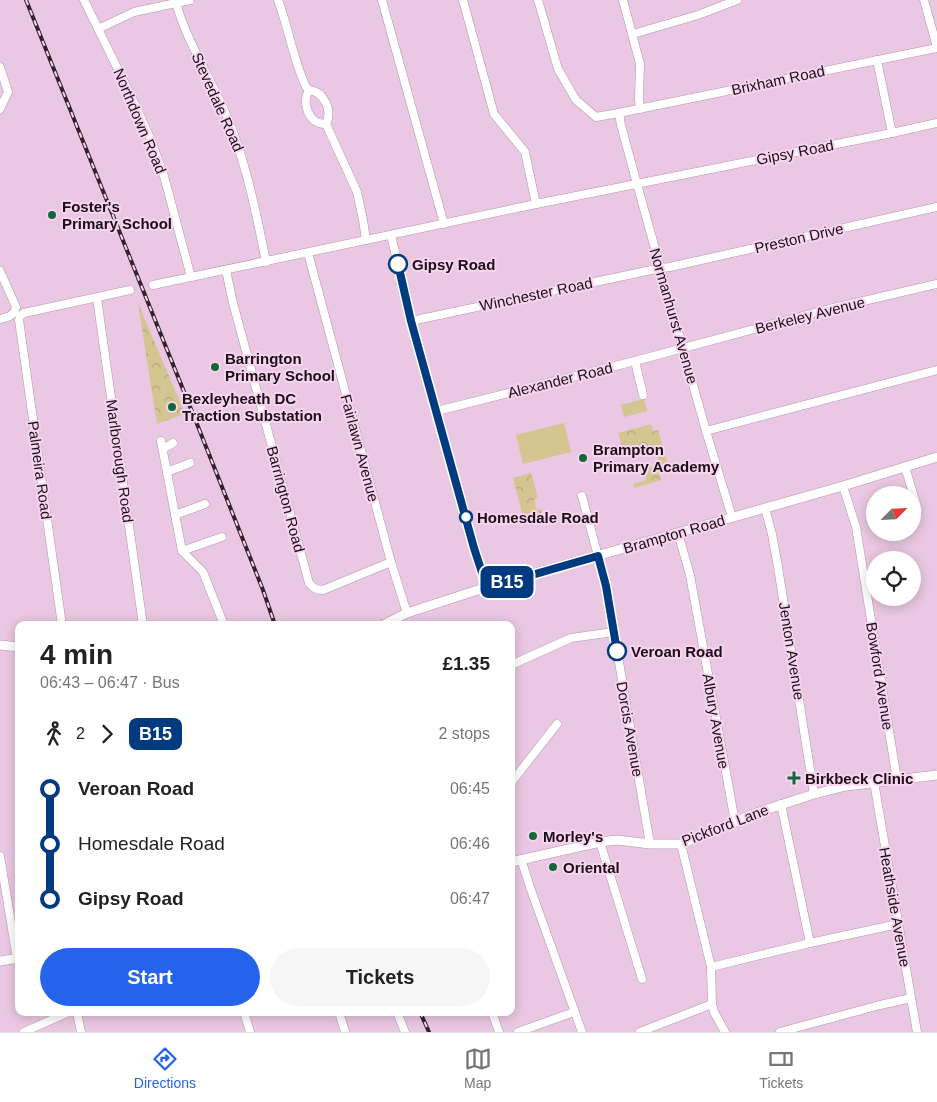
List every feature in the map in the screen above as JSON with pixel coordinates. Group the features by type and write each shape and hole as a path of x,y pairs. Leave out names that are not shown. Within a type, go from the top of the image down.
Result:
{"street":[{"name":"Northdown Road","path":"84,0 154,148 164,176 191,277"},
{"path":"98,29 134,12 190,0"},
{"path":"278,0 299,72 308,90"},
{"path":"382,0 444,224"},
{"path":"464,0 494,114 524,152 536,204"},
{"name":"Brixham Road","path":"538,0 558,70 576,100 596,116 640,109 937,47"},
{"path":"623,0 640,64 638,99 640,109"},
{"path":"633,34 698,15 737,0"},
{"path":"924,0 937,47"},
{"name":"Stevedale Road","path":"176,3 198,58 224,110 240,153 266,262"},
{"path":"877,60 892,133"},
{"path":"0,67 8,92 0,109"},
{"path":"308,90 312,90 320,95 326,103 328,116 326,124 357,192 366,240"},
{"path":"308,90 305,96 309,115 320,124 326,124"},
{"name":"Normanhurst Avenue","path":"620,113 621,125 637,184 732,518"},
{"name":"Gipsy Road","path":"153,285 536,204 937,123"},
{"name":"Preston Drive","path":"661,268 937,207"},
{"path":"391,235 411,321 474,548 487,588"},
{"name":"Fairlawn Avenue","path":"308,253 391,562 407,613"},
{"name":"Winchester Road","path":"411,321 661,268"},
{"name":"Barrington Road","path":"226,270 233,303 309,583 313,588 323,590 391,562"},
{"name":"Palmeira Road","path":"0,271 18,314 61,621"},
{"name":"Berkeley Avenue","path":"683,348 829,309 937,284"},
{"path":"0,319 130,290"},
{"name":"Marlborough Road","path":"97,298 142,621"},
{"name":"Alexander Road","path":"437,411 683,348"},
{"path":"635,361 643,395"},
{"path":"706,431 937,370"},
{"path":"173,444 162,445 182,551 203,572 222,621"},
{"name":"Brampton Road","path":"392,621 407,613 487,588 843,486 937,457"},
{"path":"167,472 190,463"},
{"path":"905,467 911,486"},
{"name":"Bowford Avenue","path":"843,486 856,527 897,780"},
{"name":"Dorcis Avenue","path":"582,496 606,586 650,844"},
{"path":"175,515 205,504"},
{"name":"Jenton Avenue","path":"765,508 778,568 814,794"},
{"name":"Albury Avenue","path":"678,533 690,575 735,822"},
{"path":"182,551 222,537"},
{"path":"515,663 571,638 613,632"},
{"path":"0,645 15,647"},
{"path":"515,778 557,724"},
{"name":"Pickford Lane","path":"515,861 617,840 650,844 681,844 756,813 814,794 846,786 937,775"},
{"name":"Heathside Avenue","path":"874,782 917,1032"},
{"path":"781,804 810,942"},
{"path":"600,842 642,979"},
{"path":"681,844 711,967 712,1004 714,1012 725,1032"},
{"path":"0,856 15,942"},
{"path":"521,859 582,1032"},
{"path":"711,967 810,942 898,924"},
{"path":"0,961 15,958"},
{"path":"780,1032 911,998"},
{"path":"640,1032 712,1004"},
{"path":"518,1032 574,1012"},
{"path":"24,1032 60,1016"},
{"path":"79,1016 81,1032"},
{"path":"245,1016 250,1032"},
{"path":"340,1016 345,1032"},
{"path":"398,1016 404,1032"},
{"path":"493,1016 499,1032"}],"green space":[{"path":"138,303 185,414 157,424"},
{"path":"644,399 647,411 624,417 621,405"},
{"path":"564,423 571,452 523,464 516,435"},
{"path":"651,424 653,431 658,430 669,468 658,471 661,480 634,488 633,484 646,480 643,469 659,465 655,448 625,456 618,433"},
{"path":"531,473 538,498 534,500 537,510 541,509 542,514 524,519 513,478"}],"railway":[{"path":"26,0 195,419 274,621"},
{"path":"422,1016 429,1032"}],"bus line":[{"name":"B15","path":"398,264 411,321 474,548 487,588 598,556 606,586 617,651"}],"place":[{"name":"Foster's Primary School","path":"52,215"},
{"name":"Gipsy Road","path":"398,264"},
{"name":"Barrington Primary School","path":"215,367"},
{"name":"Bexleyheath DC Traction Substation","path":"172,407"},
{"name":"Brampton Primary Academy","path":"583,458"},
{"name":"Homesdale Road","path":"466,517"},
{"name":"Veroan Road","path":"617,651"},
{"name":"Birkbeck Clinic","path":"794,778"},
{"name":"Morley's","path":"533,836"},
{"name":"Oriental","path":"553,867"}]}
